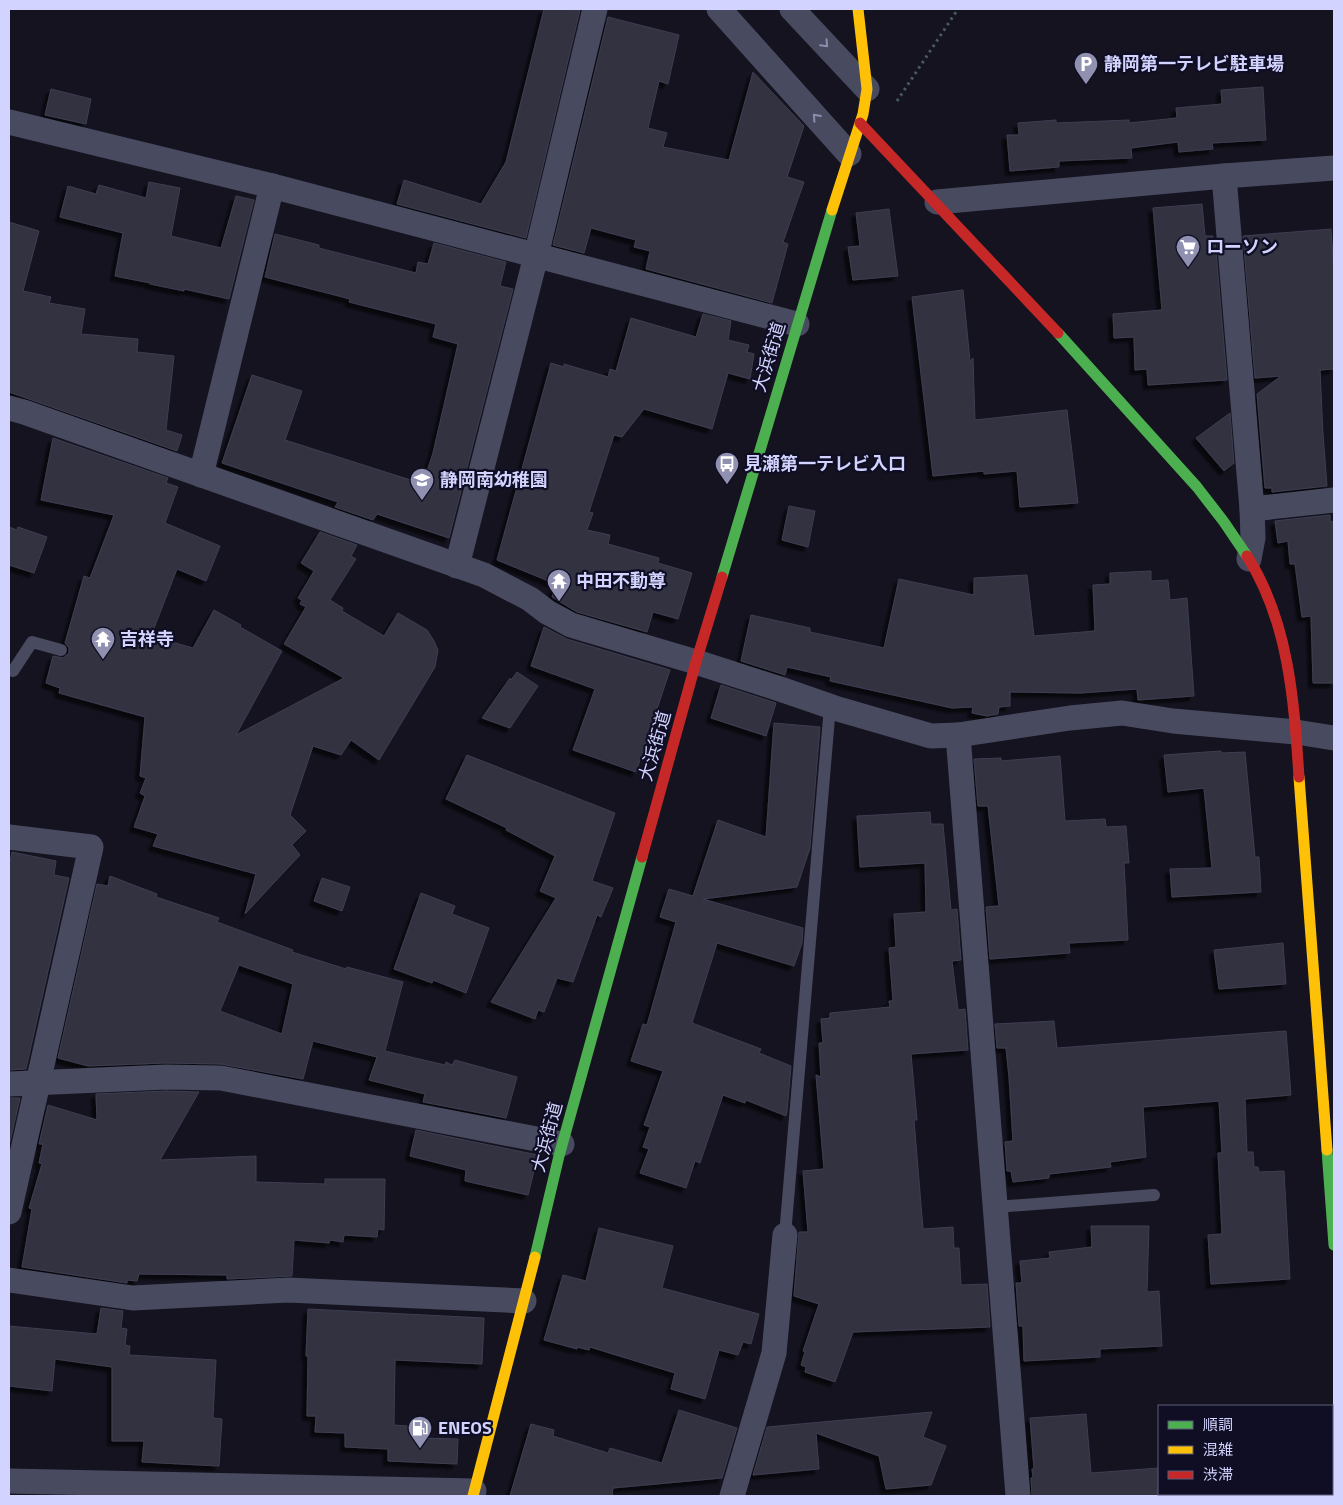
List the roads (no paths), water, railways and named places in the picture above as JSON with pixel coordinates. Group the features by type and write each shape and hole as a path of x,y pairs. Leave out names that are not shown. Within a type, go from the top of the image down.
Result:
{"street":[{"path":"457,566 536,256 596,9"},
{"path":"719,9 849,154"},
{"path":"792,9 868,89"},
{"name":"大浜街道","path":"476,1494 562,1144 696,662 797,324 863,114 868,89 858,9"},
{"path":"9,122 272,186 797,324"},
{"path":"860,123 937,202 1113,392 1210,502 1234,532 1270,601 1281,636 1288,671 1296,732 1334,1246"},
{"path":"937,202 1334,168"},
{"path":"1224,176 1252,509 1253,538 1249,559"},
{"path":"201,475 272,186"},
{"path":"9,408 484,575 571,625 931,736 958,735 1070,718 1122,713 1173,721 1296,732 1334,738"},
{"path":"1252,509 1334,500"},
{"path":"958,735 1018,1496"},
{"path":"9,837 91,847 9,1212"},
{"path":"9,1084 166,1077 221,1078 562,1144"},
{"path":"732,1496 774,1353 785,1235"},
{"path":"9,1280 133,1298 288,1290 524,1301"},
{"path":"9,1481 476,1494"}],"lane":[{"path":"9,670 13,671 32,642 61,650"},
{"path":"785,1235 830,706"},
{"path":"995,1207 1154,1195"}],"place":[{"name":"静岡第一テレビ駐車場","path":"1086,85"},
{"name":"ローソン","path":"1188,268"},
{"name":"見瀬第一テレビ入口","path":"727,485"},
{"name":"静岡南幼稚園","path":"422,501"},
{"name":"中田不動尊","path":"559,602"},
{"name":"吉祥寺","path":"103,660"},
{"name":"ENEOS","path":"420,1449"}]}
